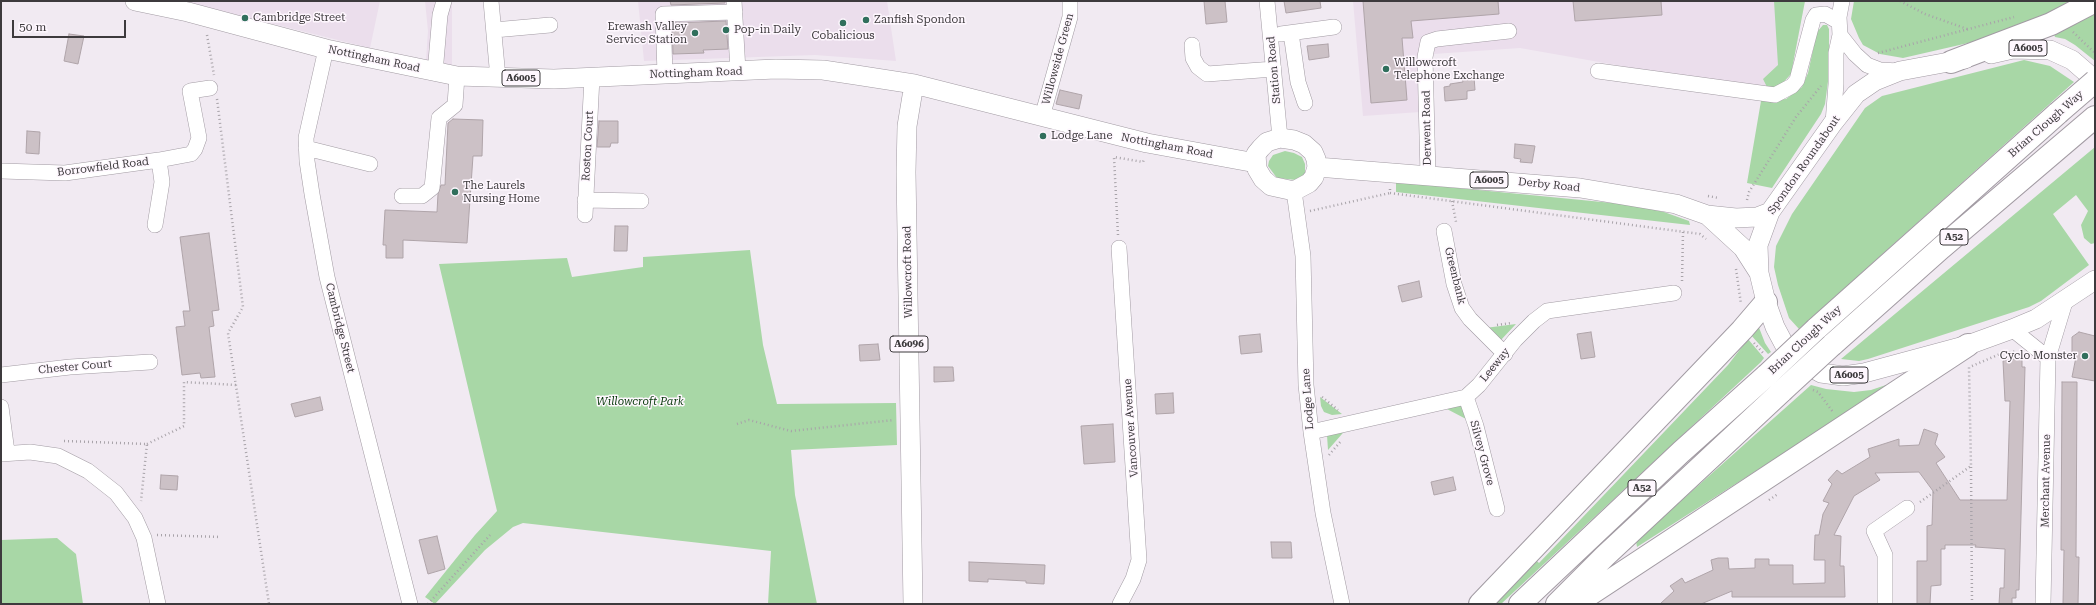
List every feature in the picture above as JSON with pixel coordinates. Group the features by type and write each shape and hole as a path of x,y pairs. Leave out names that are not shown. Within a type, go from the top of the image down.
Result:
{"highway":[{"path":"1951,62 2051,24 2095,1"},
{"name":"Brian Clough Way","path":"1520,604 1681,452 1816,329 2058,113 2095,82"},
{"name":"Brian Clough Way","path":"1557,604 1616,545 1832,345 1941,248 2095,117"},
{"path":"1480,604 1742,330 1766,302"},
{"path":"1575,604 1968,345"}],"main road":[{"name":"Nottingham Road","path":"135,1 204,16 326,49 435,73 457,76 498,78 592,77 738,71 823,70 914,84 1148,143 1256,163"},
{"name":"Spondon Roundabout","path":"2095,82 2072,60 2050,50 2013,49 1900,71 1866,86 1850,99 1770,212 1758,245 1759,273 1766,302 1775,327 1784,344 1799,361 1821,373 1843,376 1864,373 1968,345 2012,329 2036,319 2065,302 2095,280"},
{"name":"Willowcroft Road","path":"913,604 906,172 907,126 914,84"},
{"path":"1280,138 1294,140 1304,144 1313,152 1317,167 1316,173 1309,183 1294,191 1271,186 1263,179 1256,163 1256,154 1261,148 1267,142 1280,138"},
{"name":"Derby Road","path":"1317,167 1586,189 1661,200 1690,208 1706,215 1736,218 1757,217 1770,212"},
{"name":"Derby Road","path":"1706,215 1743,248 1759,273"}],"street":[{"path":"491,1 498,78"},
{"name":"Willowside Green","path":"1042,117 1070,17 1070,1"},
{"name":"Station Road","path":"1267,1 1280,138"},
{"path":"1833,122 1836,52 1842,1"},
{"path":"435,73 440,6"},
{"path":"665,74 663,14 735,6 738,71"},
{"path":"1598,71 1775,94 1792,86 1797,80 1813,20 1816,15 1825,14 1840,28 1860,59 1867,65 1880,70 1900,71"},
{"path":"494,30 550,25"},
{"path":"1271,36 1334,27"},
{"name":"Derwent Road","path":"1428,175 1425,56 1428,42 1437,39 1509,31"},
{"path":"1291,33 1298,82 1304,103"},
{"path":"1192,45 1193,58 1198,68 1207,74 1274,69"},
{"name":"Cambridge Street","path":"326,49 311,114 306,148 312,194 327,277 410,604"},
{"path":"402,196 422,196 432,188 439,118 455,105 457,76"},
{"name":"Roston Court","path":"585,215 592,77"},
{"path":"159,160 191,154 195,149 199,138 190,91 213,87"},
{"path":"306,148 370,164"},
{"name":"Borrowfield Road","path":"1,170 65,173 159,160 162,182 156,225"},
{"name":"Lodge Lane","path":"1294,191 1303,256 1306,385 1311,432 1316,469 1342,604"},
{"path":"586,200 641,201"},
{"name":"Greenbank","path":"1444,231 1458,300 1466,314 1477,327 1505,354"},
{"name":"Vancouver Avenue","path":"1119,248 1139,560 1133,579 1120,604"},
{"name":"Leeway","path":"1466,397 1479,385 1534,320 1547,311 1674,293"},
{"name":"Merchant Avenue","path":"2043,604 2048,358 2065,302"},
{"path":"2012,329 2048,358"},
{"name":"Chester Court","path":"1,375 70,366 150,362"},
{"path":"1311,432 1466,397"},
{"name":"Silvey Grove","path":"1466,397 1476,426 1497,509"},
{"path":"1,407 4,453 48,453 58,456 88,471 116,493 129,510 143,536 158,604"},
{"path":"1885,604 1885,555 1874,531 1907,508"}],"path":[{"path":"1900,1 1925,14 1970,30"},
{"path":"1860,59 1970,30 2020,15"},
{"path":"204,16 243,307 228,333 268,604"},
{"path":"2068,26 2095,53"},
{"path":"1739,200 1746,201 1749,192 1796,117 1825,81 1836,72"},
{"path":"1119,248 1114,156 1143,162 1148,143"},
{"path":"1390,193 1391,172"},
{"path":"1298,214 1390,193 1700,234 1712,244"},
{"path":"1701,195 1724,198"},
{"path":"1674,293 1682,292 1684,232"},
{"path":"1732,263 1737,275 1741,307"},
{"path":"1477,327 1534,320"},
{"path":"1969,367 1972,604"},
{"path":"61,441 147,444 184,426 184,382 236,385"},
{"path":"1306,385 1356,423 1316,469"},
{"path":"737,424 749,420 792,431 807,431 842,425 910,419"},
{"path":"147,444 143,536 221,537"},
{"path":"1907,508 1918,503 1971,466"},
{"path":"428,604 490,535"}],"shaded area":[{"path":"181,1 380,1 370,48"},
{"path":"425,1 452,1 452,65 426,60 428,31"},
{"path":"638,1 887,1 896,61 815,55 644,61"},
{"path":"1353,1 1805,1 1791,74 1763,91 1520,48 1419,55 1420,112 1363,116"}],"green space":[{"path":"1774,1 1805,1 1791,74 1781,85 1768,89 1763,79 1778,65"},
{"path":"1854,1 2079,1 1990,38 1903,58 1880,54 1863,45 1851,19"},
{"path":"2095,11 2095,61 2075,45 2065,39 2055,37 2054,34"},
{"path":"1823,25 1827,25 1829,29 1829,74 1825,104 1821,114 1772,188 1747,183 1761,101 1786,99 1802,87 1808,73 1817,32"},
{"path":"2024,60 2050,66 2074,82 1799,329 1789,318 1778,285 1774,267 1776,246 1792,214 1865,108 1882,96"},
{"path":"2095,147 2095,243 2091,244 2084,238 2081,225 2088,211 2076,195 2053,214 2089,265 2041,301 2029,307 1868,359 1859,361 1841,359"},
{"path":"1285,151 1302,157 1305,164 1305,174 1296,180 1277,178 1268,166 1273,155"},
{"path":"1396,182 1633,205 1664,212 1689,221 1690,225 1396,192"},
{"name":"Willowcroft Park","path":"750,250 763,345 777,404 896,403 897,445 791,450 795,495 817,604 768,604 771,551 523,523 513,527 485,550 435,604 425,597 475,535 497,511 439,264 567,258 572,277 643,267 643,257"},
{"path":"1516,324 1500,341 1485,328"},
{"path":"1758,325 1765,343 1771,352 1768,354 1750,334"},
{"path":"1748,339 1764,358 1761,362 1501,604 1494,604 1536,560 1539,563 1728,365"},
{"path":"1811,385 1826,389 1854,392 1871,390 1886,385 1887,387 1637,547 1636,541"},
{"path":"1320,397 1342,414 1332,415 1324,412 1321,406"},
{"path":"1459,406 1463,406 1466,419 1445,408"},
{"path":"1349,426 1328,450 1327,435"},
{"path":"57,538 76,554 83,604 1,604 1,540"}],"building":[{"path":"670,1 725,1 725,3 671,5"},
{"path":"1204,1 1225,1 1227,22 1206,24"},
{"path":"1284,1 1320,1 1321,8 1286,13"},
{"name":"Willowcroft Telephone Exchange","path":"1363,1 1498,1 1499,14 1411,21 1413,38 1402,38 1407,100 1371,103"},
{"path":"1573,1 1661,1 1662,15 1575,21"},
{"name":"Erewash Valley Service Station","path":"726,21 728,49 703,50 704,53 673,54 672,23"},
{"path":"69,34 84,36 78,64 64,61"},
{"path":"1328,44 1329,57 1309,60 1307,46"},
{"path":"1474,77 1475,90 1467,91 1467,99 1445,101 1444,87 1450,86 1450,84 1463,82 1462,78"},
{"path":"1060,90 1082,95 1079,109 1056,104"},
{"name":"The Laurels Nursing Home","path":"453,119 483,120 482,156 473,156 467,243 403,240 403,258 386,258 386,245 383,245 385,210 437,212 438,194 441,185 445,185 448,123"},
{"path":"599,121 618,121 618,143 611,143 610,147 597,147"},
{"path":"27,131 40,132 39,154 26,153"},
{"path":"1515,144 1535,146 1532,163 1520,162 1521,159 1514,158"},
{"path":"615,226 628,226 627,251 614,251"},
{"path":"209,233 219,310 212,311 214,326 209,327 215,377 201,378 200,373 182,375 176,327 185,326 183,311 190,311 180,237"},
{"path":"1419,281 1422,297 1402,302 1398,286"},
{"path":"1591,332 1595,357 1581,359 1577,334"},
{"name":"Cyclo Monster","path":"2079,332 2095,336 2095,381 2072,377 2076,357 2072,356 2072,337"},
{"path":"1260,334 1262,352 1241,354 1239,336"},
{"path":"878,344 880,360 860,361 859,345"},
{"path":"2013,359 2022,360 2022,367 2025,367 2019,590 2016,590 2016,598 2012,598 2012,604 1999,604 2000,588 2004,588 2005,549 1975,547 1976,545 1945,545 1945,549 1941,549 1941,585 1931,586 1930,604 1917,604 1917,561 1927,561 1927,526 1932,525 1933,491 1919,472 1875,473 1880,480 1854,496 1834,535 1841,536 1840,566 1844,566 1845,597 1732,597 1732,591 1701,604 1660,604 1674,591 1670,586 1682,578 1685,583 1713,570 1711,560 1718,558 1728,558 1729,569 1755,568 1755,559 1769,559 1769,565 1793,565 1793,584 1825,583 1825,560 1814,560 1815,535 1819,535 1823,514 1829,503 1823,501 1832,484 1828,480 1837,470 1842,474 1870,457 1868,449 1899,439 1899,446 1919,445 1924,429 1938,434 1935,444 1945,457 1936,463 1960,500 2007,500 2010,401 2005,401 2003,361"},
{"path":"934,367 953,367 954,381 934,382"},
{"path":"2062,382 2077,382 2076,557 2079,557 2078,604 2063,604 2064,550 2061,550"},
{"path":"1173,393 1174,413 1156,414 1155,394"},
{"path":"320,397 323,410 295,417 291,404"},
{"path":"1113,424 1115,462 1084,464 1081,426"},
{"path":"161,475 178,476 177,490 160,489"},
{"path":"1453,477 1456,490 1434,495 1431,482"},
{"path":"437,536 445,569 428,574 419,540"},
{"path":"1271,542 1291,542 1292,558 1272,558"},
{"path":"969,562 1045,565 1044,584 1026,583 1026,581 988,579 988,582 969,581"}],"place":[{"name":"Cambridge Street","path":"245,18"},
{"name":"Zanfish Spondon","path":"866,20"},
{"name":"Cobalicious","path":"843,23"},
{"name":"Pop-in Daily","path":"726,30"},
{"name":"Erewash Valley Service Station","path":"695,33"},
{"name":"Willowcroft Telephone Exchange","path":"1386,69"},
{"name":"Lodge Lane","path":"1043,136"},
{"name":"The Laurels Nursing Home","path":"455,192"},
{"name":"Cyclo Monster","path":"2085,356"}]}
